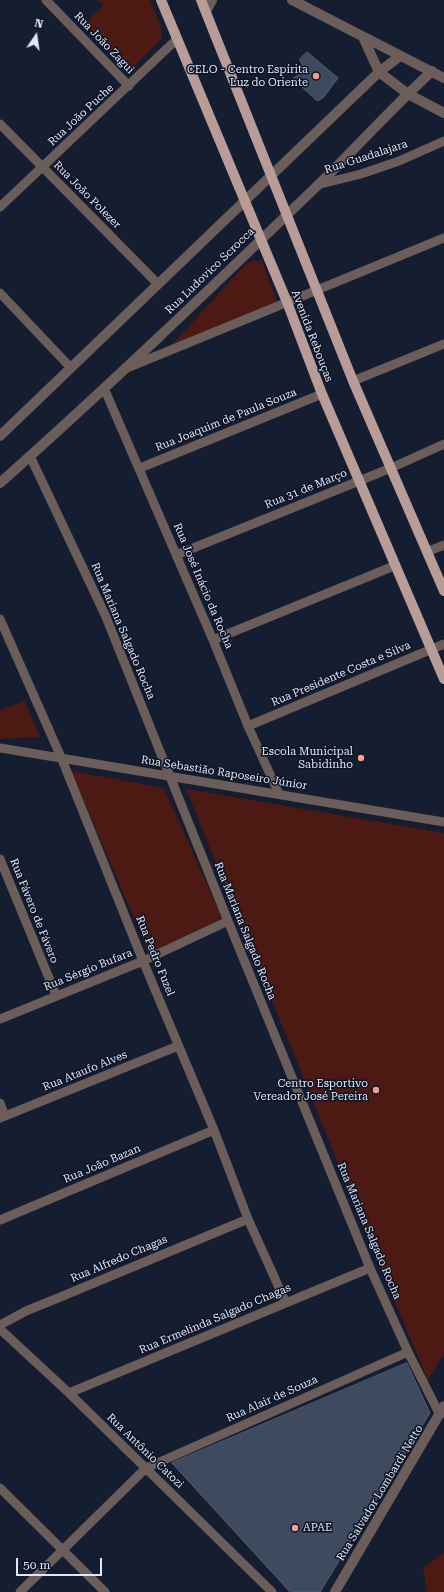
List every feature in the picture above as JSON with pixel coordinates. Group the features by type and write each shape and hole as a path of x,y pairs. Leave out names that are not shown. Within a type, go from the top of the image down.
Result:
{"main road":[{"name":"Avenida Rebouças","path":"161,0 287,302 322,394 358,481 444,679"},
{"name":"Avenida Rebouças","path":"201,0 353,381 444,591"}],"street":[{"name":"Rua João Zagui","path":"46,0 129,86"},
{"path":"206,11 212,0"},
{"path":"292,0 444,78"},
{"path":"363,37 379,72 408,94 444,113"},
{"name":"Rua João Puche","path":"0,207 177,39"},
{"path":"0,436 244,200 379,72 400,56"},
{"name":"Rua Ludovico Scrocca","path":"0,483 125,369 317,186 432,71"},
{"name":"Rua João Polezer","path":"0,124 158,284"},
{"name":"Rua Guadalajara","path":"317,186 361,174 399,161 444,141"},
{"path":"125,369 444,238"},
{"path":"0,293 71,368"},
{"path":"353,381 444,344"},
{"name":"Rua José Inácio da Rocha","path":"104,388 140,468 248,726 279,794"},
{"name":"Rua Joaquim de Paula Souza","path":"140,468 322,394"},
{"name":"Rua 31 de Março","path":"176,555 391,468 444,444"},
{"name":"Rua Mariana Salgado Rocha","path":"30,456 106,617 169,777 370,1268 408,1352 442,1411"},
{"path":"427,552 444,545"},
{"path":"213,640 394,566"},
{"name":"Rua Pedro Fuzel","path":"0,619 61,757 143,961 214,1130 248,1219 286,1303"},
{"name":"Rua Presidente Costa e Silva","path":"248,726 444,644"},
{"name":"Rua Sebastião Raposeiro Júnior","path":"0,748 444,822"},
{"name":"Rua Fávero de Fávero","path":"0,859 56,995"},
{"name":"Rua Sérgio Bufara","path":"0,1019 143,961 228,921"},
{"name":"Rua Ataufo Alves","path":"3,1117 178,1046"},
{"path":"0,1103 3,1117"},
{"name":"Rua João Bazan","path":"0,1220 214,1130"},
{"name":"Rua Alfredo Chagas","path":"0,1325 26,1311 248,1219"},
{"name":"Rua Ermelinda Salgado Chagas","path":"69,1393 370,1268"},
{"name":"Rua Antônio Catozi","path":"0,1329 69,1393 272,1592"},
{"name":"Rua Alair de Souza","path":"146,1468 408,1352"},
{"name":"Rua Salvador Lombardi Netto","path":"335,1592 442,1411"},
{"path":"20,1592 146,1468"},
{"path":"0,1488 105,1592"}],"shaded area":[{"path":"98,0 150,0 161,26 162,38 130,70 126,69 83,26 103,5"},
{"path":"254,261 262,261 277,302 170,347 246,264"},
{"path":"25,701 40,737 0,739 0,710"},
{"path":"71,771 164,788 222,918 150,955"},
{"name":"Centro Esportivo Vereador José Pereira","path":"186,789 444,833 444,1353 428,1380 377,1259"},
{"path":"444,1552 444,1592 426,1592 427,1590 423,1568"}],"building":[{"name":"CELO - Centro Espírita Luz do Oriente","path":"307,52 338,78 323,98 317,101 292,79 298,75 303,68 300,59"},
{"name":"APAE","path":"407,1363 430,1413 320,1592 290,1592 172,1463"}],"place":[{"name":"CELO - Centro Espírita Luz do Oriente","path":"316,76"},
{"name":"Escola Municipal Sabidinho","path":"361,758"},
{"name":"Centro Esportivo Vereador José Pereira","path":"376,1090"},
{"name":"APAE","path":"295,1528"}]}
